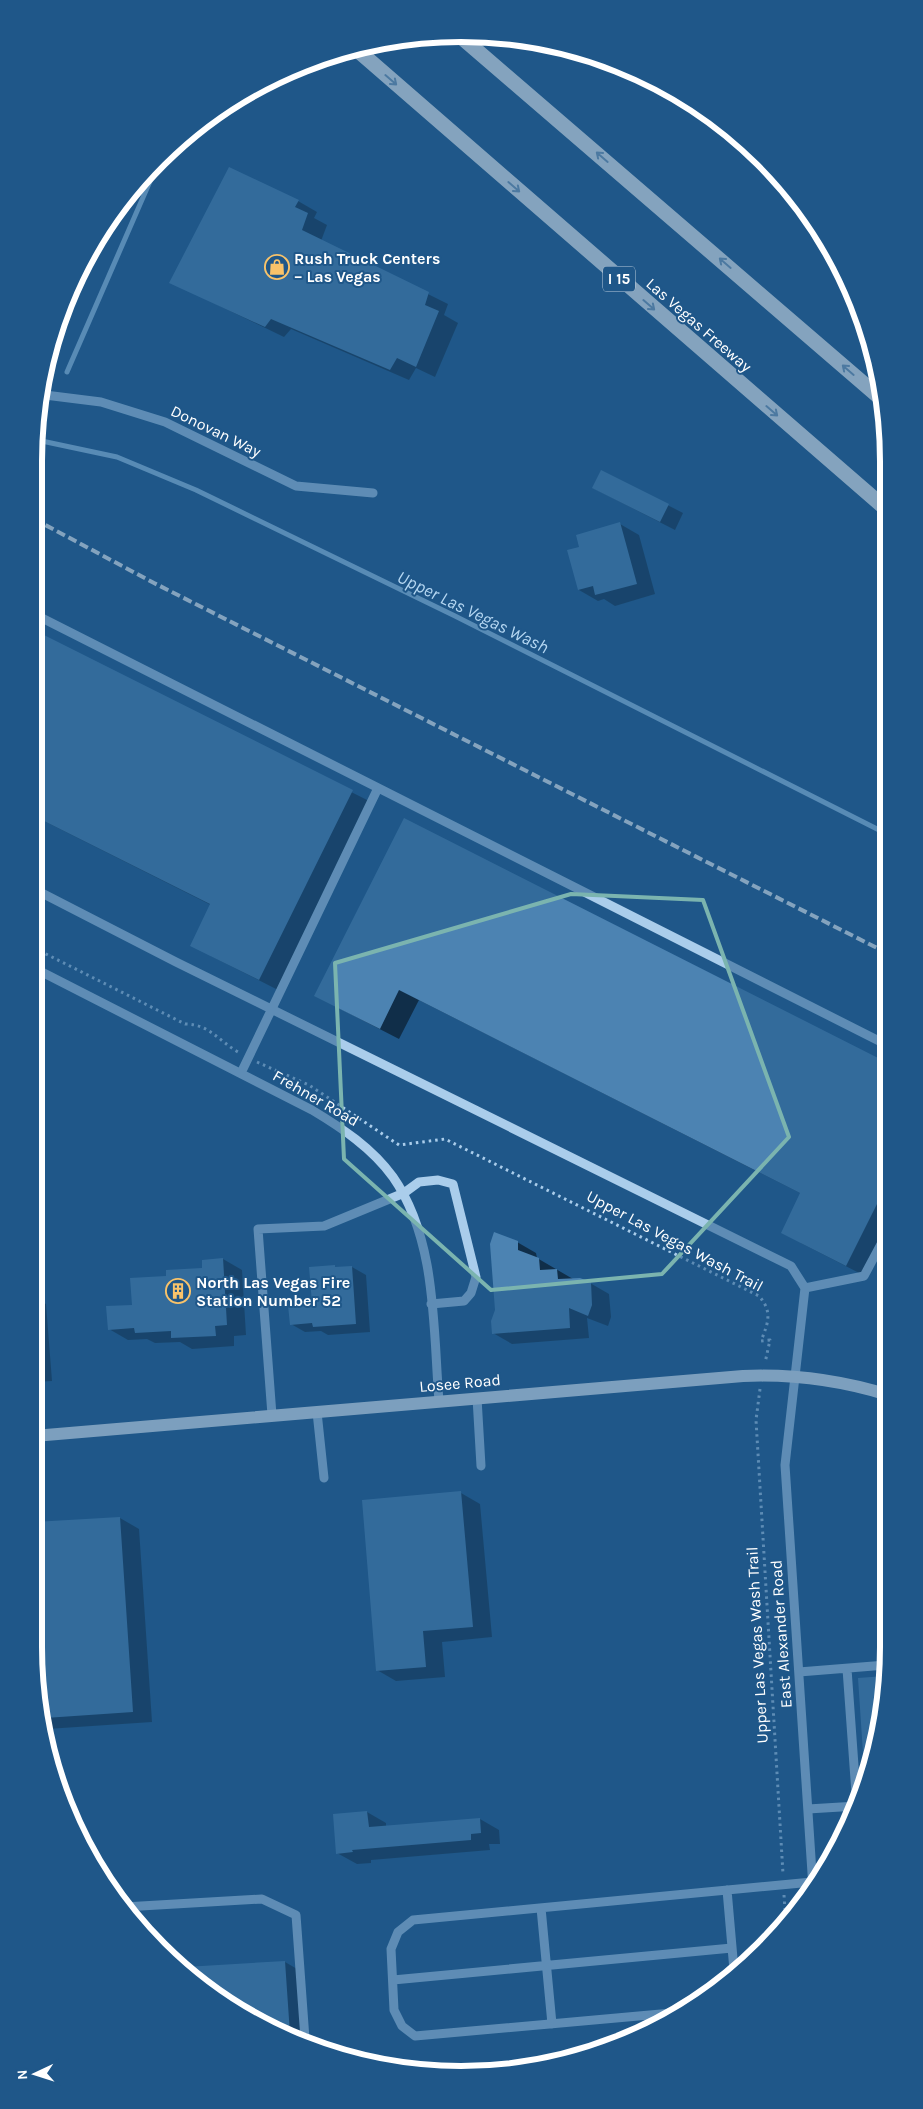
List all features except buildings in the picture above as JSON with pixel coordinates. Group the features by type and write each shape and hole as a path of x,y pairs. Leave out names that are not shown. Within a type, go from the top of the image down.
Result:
{"highway":[{"path":"467,42 874,393"},
{"name":"Las Vegas Freeway","path":"363,55 880,504"}],"main road":[{"name":"Losee Road","path":"42,1435 762,1375 794,1377 880,1393"}],"street":[{"name":"Donovan Way","path":"48,395 101,402 165,422 296,486 373,493"},
{"path":"42,618 880,1040"},
{"path":"241,1073 270,1009 378,788"},
{"path":"42,893 270,1009 791,1266 806,1288 864,1276 880,1246"},
{"name":"Frehner Road","path":"42,972 312,1110 343,1128 379,1160 404,1193 421,1236 431,1304 439,1401"},
{"path":"272,1415 258,1229 324,1226 404,1193 419,1182 438,1180 453,1184 476,1277 471,1293 464,1301 431,1304"},
{"name":"East Alexander Road","path":"806,1288 785,1465 812,1876"},
{"path":"477,1398 482,1466"},
{"path":"317,1412 324,1478"},
{"path":"799,1672 880,1666"},
{"path":"847,1669 856,1789"},
{"path":"808,1809 850,1806"},
{"path":"664,2014 415,2036 402,2026 394,2010 391,1949 398,1932 413,1920 784,1884 807,1885"},
{"path":"727,1890 734,1966"},
{"path":"132,1907 262,1899 296,1915 305,2036"},
{"path":"541,1908 552,2024"},
{"path":"392,1980 732,1948"}],"path":[{"name":"Upper Las Vegas Wash Trail","path":"42,952 185,1024 195,1024 209,1029 220,1037 226,1045 248,1058 309,1085 399,1145 445,1138 759,1296 769,1312 761,1341 770,1340 762,1375 756,1420 785,1914"}],"highlighted area":[{"path":"571,894 703,900 789,1137 662,1274 491,1290 344,1159 335,963"}],"waterway":[{"path":"67,372 150,180"},
{"name":"Upper Las Vegas Wash","path":"43,441 117,457 196,490 455,616 880,830"}],"railway":[{"path":"42,523 154,583 880,949"}],"place":[{"name":"Rush Truck Centers – Las Vegas","path":"277,267"},
{"name":"North Las Vegas Fire Station Number 52","path":"178,1291"}]}
